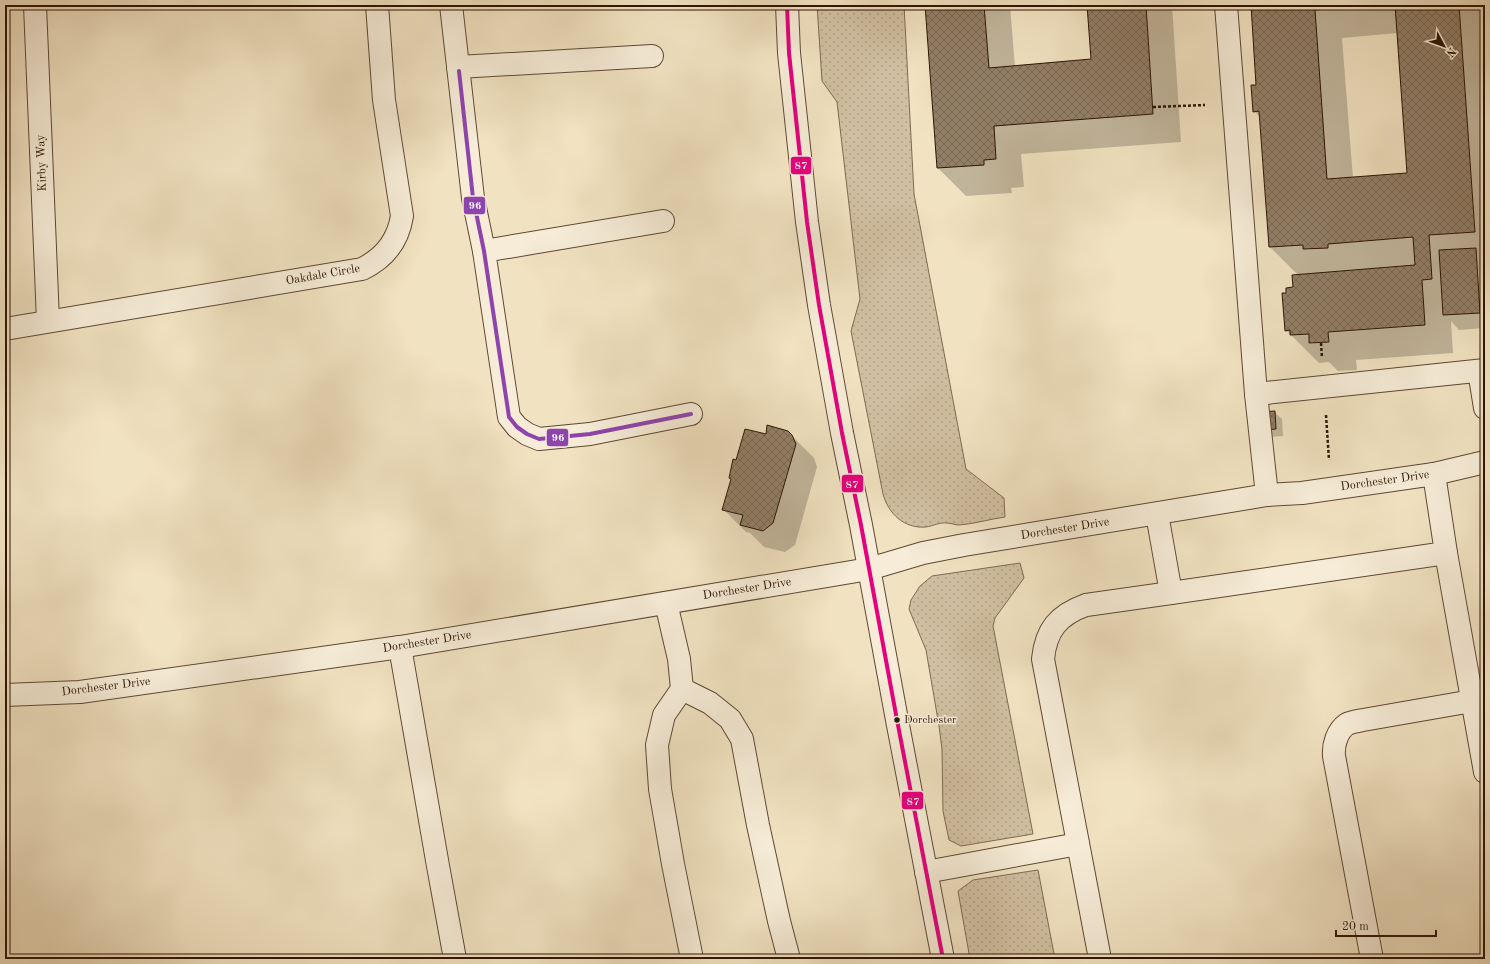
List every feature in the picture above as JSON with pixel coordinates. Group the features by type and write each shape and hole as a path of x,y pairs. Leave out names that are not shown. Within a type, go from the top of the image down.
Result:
{"street":[{"name":"Kirby Way","path":"35,5 48,321"},
{"name":"Oakdale Circle","path":"5,329 362,269 379,258 398,234 402,216 384,100 377,5"},
{"path":"451,5 474,198 484,251 509,417 517,427 527,434 539,439 590,434 691,414"},
{"path":"787,5 790,68 807,222 817,290 842,433 861,525 943,959"},
{"path":"1226,5 1256,394 1267,495"},
{"path":"458,67 652,56"},
{"path":"484,251 663,221"},
{"path":"1256,394 1482,371 1485,408"},
{"name":"Dorchester Drive","path":"5,695 80,692 400,647 869,569 923,553 964,545 1267,495 1302,493 1434,474 1485,462"},
{"path":"1434,474 1446,553 1485,772"},
{"path":"1157,514 1171,593"},
{"path":"1100,959 1043,660 1048,636 1058,622 1074,609 1086,605 1446,553"},
{"path":"666,602 679,659 682,689 664,715 657,744 660,789 672,864 692,959"},
{"path":"400,647 455,959"},
{"path":"682,689 710,703 730,719 742,739 758,826 789,959"},
{"path":"1372,959 1335,764 1334,746 1340,732 1348,724 1472,701"},
{"path":"926,872 1078,844"}],"path":[{"path":"1153,107 1234,103"}],"shaded area":[{"path":"817,5 904,5 914,194 966,469 1004,498 1005,517 958,525 944,523 926,527 918,527 898,518 885,501 851,331 860,299 837,102 822,81"},
{"path":"1020,563 1024,578 995,618 993,626 1033,834 961,846 949,840 943,811 942,749 926,650 909,609 911,600 920,586 932,576"},
{"path":"1038,870 1055,959 970,959 958,891 973,880"}],"building":[{"path":"925,5 984,5 989,68 1091,59 1087,5 1146,5 1153,114 994,126 996,159 984,160 984,165 937,168"},
{"path":"1251,5 1373,5 1315,10 1327,179 1407,173 1395,5 1459,5 1475,232 1429,235 1432,279 1422,280 1425,325 1328,332 1329,342 1309,343 1309,334 1290,335 1290,330 1285,331 1282,293 1286,293 1286,288 1293,287 1292,275 1415,265 1413,237 1328,244 1328,248 1303,249 1303,245 1269,247 1259,111 1253,112 1251,85 1256,85"},
{"path":"1476,248 1480,313 1443,315 1439,250"},
{"path":"1275,411 1276,429 1262,430 1261,412"},
{"path":"767,425 788,431 792,435 796,444 773,523 763,531 740,525 743,515 722,510 731,479 729,478 733,459 736,460 745,429 766,434"}],"transit line":[{"name":"87","path":"787,5 789,53 807,222 819,305 842,433 861,525 943,959"},
{"name":"96","path":"459,71 473,198 484,251 509,417 517,427 527,434 539,439 590,434 691,414"}],"place":[{"name":"Dorchester","path":"897,720"}]}
